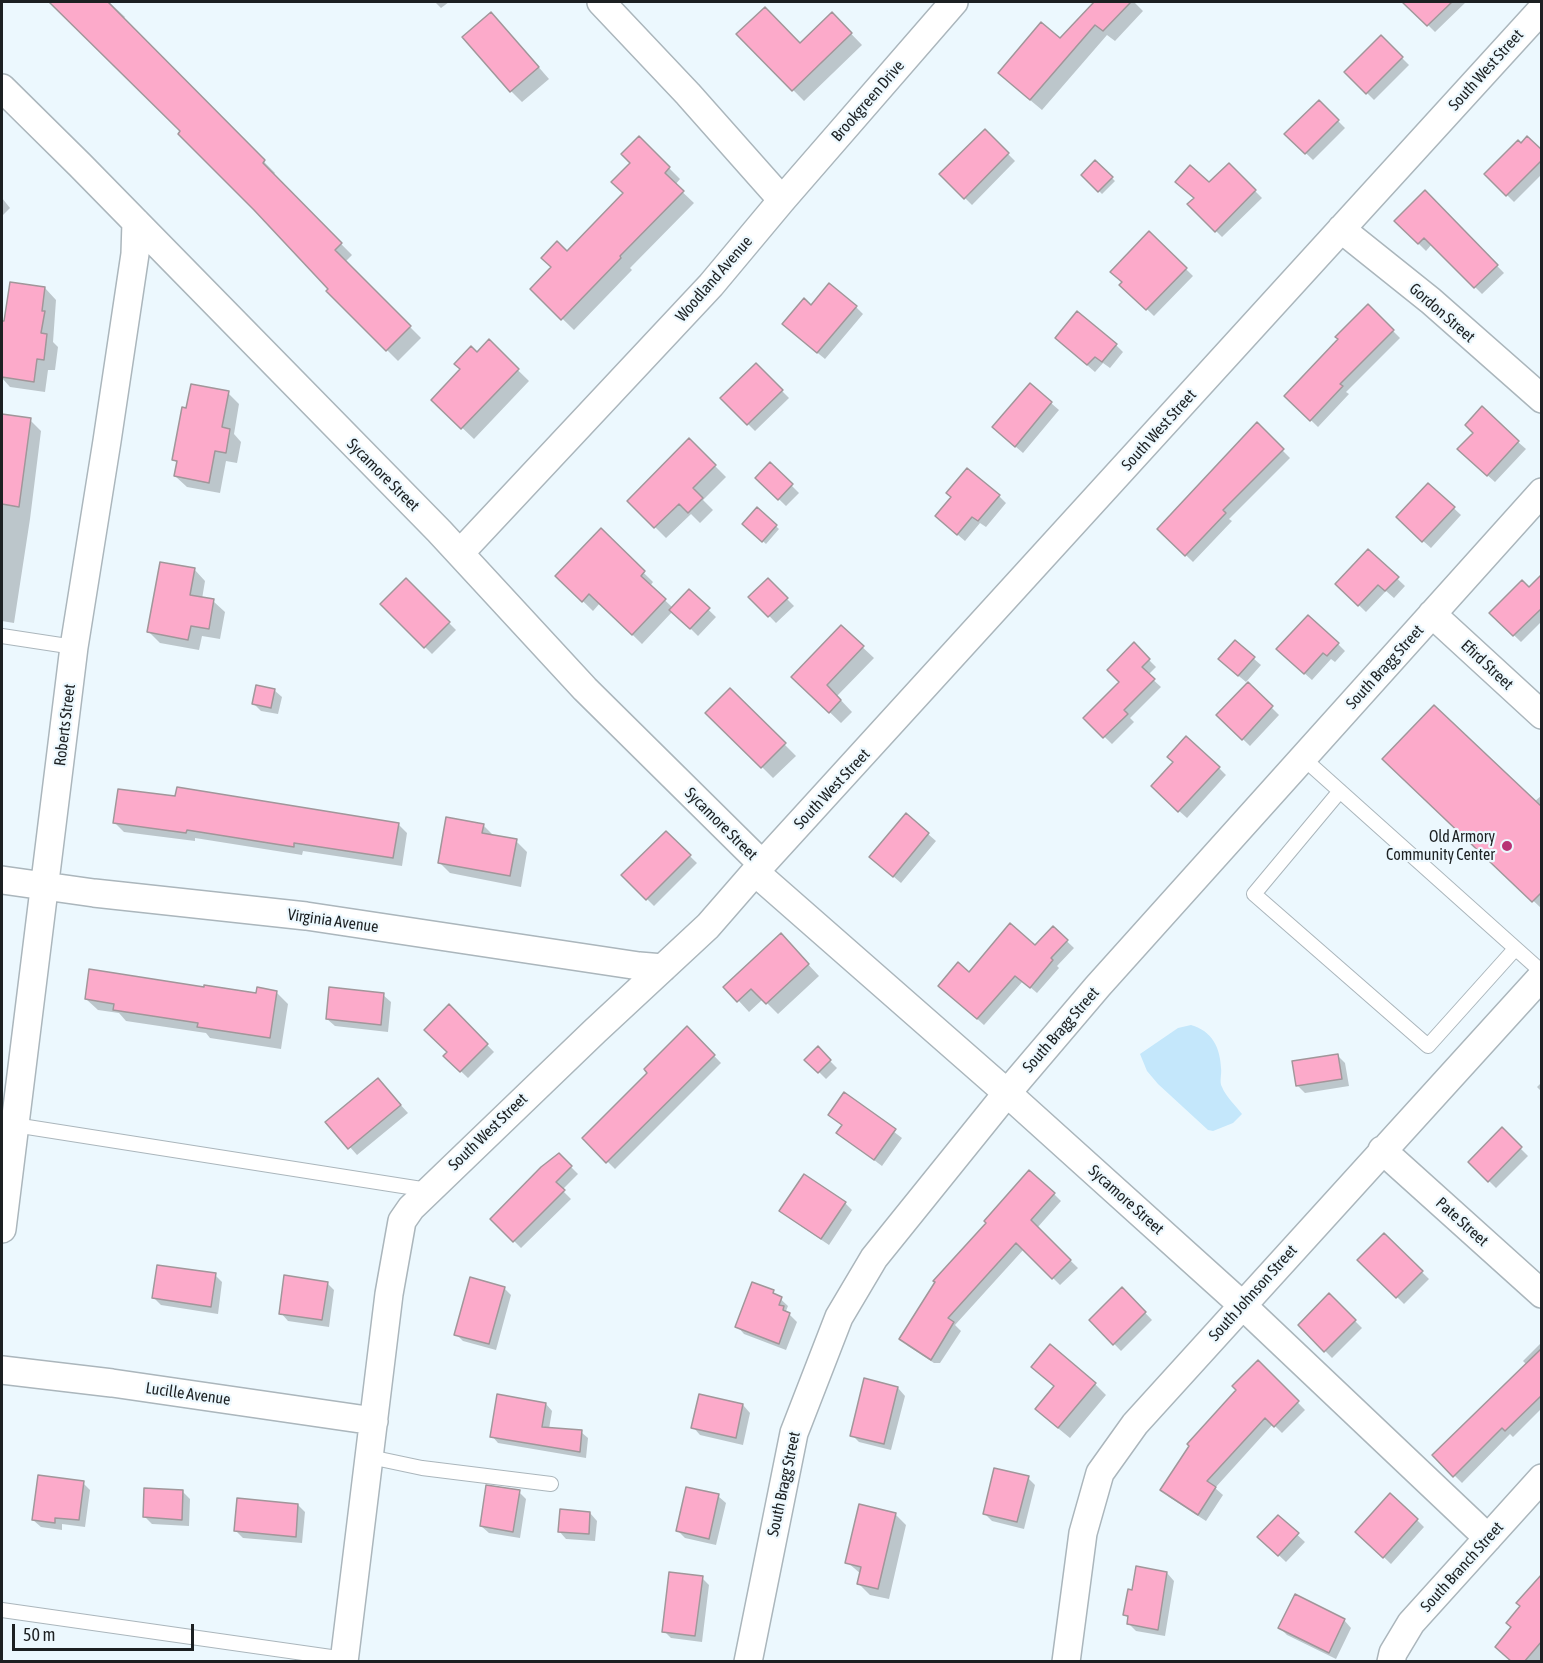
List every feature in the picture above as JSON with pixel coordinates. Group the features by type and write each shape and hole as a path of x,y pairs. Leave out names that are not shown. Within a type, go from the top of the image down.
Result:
{"street":[{"path":"601,2 688,94 782,200"},
{"name":"Brookgreen Drive","path":"782,200 954,2"},
{"name":"South West Street","path":"344,1660 390,1294 402,1221 428,1190 708,926 758,868 1542,9"},
{"name":"Sycamore Street","path":"2,88 460,553 585,689 758,868 1241,1304 1488,1538"},
{"name":"Woodland Avenue","path":"460,553 711,285 782,200"},
{"name":"Roberts Street","path":"2,1229 9,1123 45,886 74,647 135,254 136,222"},
{"name":"Gordon Street","path":"1341,229 1431,301 1542,399"},
{"name":"South Bragg Street","path":"748,1662 794,1433 839,1317 874,1258 1007,1093 1098,986 1542,492"},
{"name":"Efird Street","path":"1432,614 1542,715"},
{"name":"Virginia Avenue","path":"2,880 306,916 627,965 663,968"},
{"name":"South Johnson Street","path":"1066,1662 1083,1533 1100,1473 1135,1424 1241,1304 1542,974"},
{"name":"Pate Street","path":"1382,1150 1542,1294"},
{"name":"Lucille Avenue","path":"2,1370 134,1386 374,1421"},
{"name":"South Branch Street","path":"1391,1662 1393,1653 1411,1623 1542,1478"}],"lane":[{"path":"2,636 74,647"},
{"path":"1303,758 1542,974"},
{"path":"1340,791 1254,894 1428,1046 1515,949"},
{"path":"9,1123 428,1190"},
{"path":"370,1457 422,1468 551,1484"},
{"path":"2,1611 344,1660"}],"shaded area":[{"path":"1191,1025 1204,1031 1214,1041 1219,1053 1221,1085 1242,1114 1233,1123 1213,1131 1208,1130 1158,1084 1147,1071 1140,1054 1178,1028"}],"building":[{"path":"49,2 108,2 265,160 263,163 342,243 335,250 411,326 386,351 326,291 328,289 254,210 178,134 180,131"},
{"path":"1094,2 1131,2 1103,31 1095,25 1030,100 998,73 1041,22 1060,38"},
{"path":"1402,2 1452,2 1427,26"},
{"path":"765,7 800,43 832,12 852,33 792,91 736,34"},
{"path":"491,12 539,67 510,92 462,37"},
{"path":"1381,35 1403,57 1366,94 1344,72"},
{"path":"1319,100 1339,120 1305,154 1284,134"},
{"path":"985,129 1009,153 964,199 939,174"},
{"path":"639,136 670,167 665,173 684,191 561,320 530,289 551,267 541,258 557,241 567,251 623,193 611,182 630,163 621,154"},
{"path":"1527,136 1542,150 1542,160 1506,196 1484,174 1518,140 1521,143"},
{"path":"1095,160 1113,177 1098,192 1081,175"},
{"path":"1229,163 1256,190 1215,232 1187,204 1194,198 1175,182 1190,165 1209,182"},
{"path":"1425,190 1498,265 1474,288 1424,238 1418,244 1394,221"},
{"path":"1149,231 1187,268 1146,310 1119,285 1122,282 1110,272"},
{"path":"10,282 45,287 42,311 45,311 41,333 47,334 44,360 37,359 34,382 2,377 2,321 4,321"},
{"path":"829,283 857,306 817,353 782,324 804,298 811,305"},
{"path":"1368,304 1394,330 1340,384 1343,386 1310,421 1284,396 1338,339 1335,337"},
{"path":"1077,311 1117,344 1102,362 1095,357 1087,365 1055,338"},
{"path":"489,339 519,369 461,429 431,400 460,369 454,364 471,346 477,352"},
{"path":"756,363 783,390 747,425 720,398"},
{"path":"1030,383 1052,402 1015,447 992,427"},
{"path":"191,384 229,391 222,427 230,429 226,453 215,451 209,483 174,476 177,461 172,460 182,407 186,408"},
{"path":"1482,406 1519,441 1487,476 1457,449 1473,433 1465,425"},
{"path":"2,414 31,418 19,507 2,504"},
{"path":"1257,422 1284,449 1223,510 1226,513 1185,556 1157,529"},
{"path":"689,438 716,465 693,488 703,498 688,513 679,504 654,528 627,501"},
{"path":"770,462 793,484 778,500 755,478"},
{"path":"967,468 1000,495 978,521 972,517 957,535 935,516 951,497 946,493"},
{"path":"1428,483 1455,507 1422,542 1396,517"},
{"path":"757,507 777,525 762,542 742,524"},
{"path":"601,528 645,571 641,576 666,599 632,635 589,594 582,602 555,576"},
{"path":"1368,549 1399,577 1385,591 1378,585 1358,606 1335,584"},
{"path":"160,562 195,568 190,595 214,599 209,629 191,626 188,640 147,632"},
{"path":"1542,574 1542,608 1513,636 1489,613 1522,580 1529,587"},
{"path":"406,578 450,622 424,648 380,604"},
{"path":"768,578 788,598 768,617 748,597"},
{"path":"689,589 710,608 690,629 669,610"},
{"path":"1308,615 1339,643 1327,656 1323,653 1304,674 1276,649"},
{"path":"841,625 864,646 827,685 841,700 829,713 791,677"},
{"path":"1235,640 1255,657 1238,676 1218,659"},
{"path":"1134,642 1150,659 1142,667 1155,679 1124,710 1128,714 1103,738 1083,718 1119,682 1107,670"},
{"path":"1248,682 1273,706 1242,740 1216,715"},
{"path":"256,685 275,689 271,708 252,704"},
{"path":"730,688 786,743 761,768 705,713"},
{"name":"Old Armory Community Center","path":"1434,705 1542,807 1542,892 1532,902 1382,759"},
{"path":"1186,736 1220,767 1178,812 1151,786 1173,762 1167,757"},
{"path":"177,787 399,823 393,858 294,843 294,847 187,830 186,833 113,823 118,789 175,796"},
{"path":"906,813 929,833 893,877 869,857"},
{"path":"446,817 484,824 482,833 517,839 510,876 438,863"},
{"path":"666,831 691,855 646,900 621,875"},
{"path":"1010,923 1035,945 1053,926 1068,940 1051,958 1053,960 1030,988 1015,976 977,1019 938,986 958,962 969,972"},
{"path":"781,933 809,964 766,1004 751,989 737,1002 723,987"},
{"path":"89,969 204,987 204,985 256,993 257,987 277,991 270,1038 197,1027 198,1023 113,1010 114,1004 85,999"},
{"path":"329,987 384,993 381,1025 326,1019"},
{"path":"449,1004 488,1044 460,1072 443,1056 447,1052 424,1030"},
{"path":"687,1026 715,1055 606,1163 582,1138 647,1073 644,1069"},
{"path":"818,1046 831,1060 818,1073 804,1060"},
{"path":"1338,1054 1342,1079 1296,1086 1292,1061"},
{"path":"378,1078 401,1105 348,1149 325,1122"},
{"path":"844,1092 896,1129 874,1160 836,1133 842,1125 828,1115"},
{"path":"1502,1127 1522,1147 1488,1182 1468,1162"},
{"path":"559,1153 572,1166 556,1182 565,1190 513,1242 490,1219 541,1167"},
{"path":"1029,1170 1055,1193 1031,1220 1071,1260 1052,1279 1016,1243 948,1318 954,1322 931,1360 899,1339 935,1282 933,1281 986,1223 984,1221"},
{"path":"804,1174 846,1202 821,1239 779,1211"},
{"path":"1384,1233 1423,1271 1396,1298 1357,1260"},
{"path":"157,1265 216,1273 211,1307 152,1298"},
{"path":"284,1275 328,1282 322,1320 279,1314"},
{"path":"470,1277 505,1287 489,1344 454,1335"},
{"path":"752,1282 774,1290 773,1293 782,1297 779,1305 784,1306 783,1310 790,1313 779,1344 735,1327"},
{"path":"1122,1287 1146,1312 1113,1345 1089,1320"},
{"path":"1329,1293 1356,1320 1324,1352 1298,1325"},
{"path":"1050,1344 1096,1383 1058,1428 1035,1409 1054,1386 1031,1367"},
{"path":"1542,1348 1542,1395 1505,1431 1502,1428 1453,1477 1432,1455"},
{"path":"1258,1360 1299,1401 1274,1427 1265,1418 1207,1481 1216,1487 1198,1515 1160,1490 1189,1446 1187,1444 1236,1390 1232,1386"},
{"path":"864,1378 898,1387 884,1444 850,1436"},
{"path":"497,1394 546,1403 542,1427 582,1430 580,1452 490,1437"},
{"path":"699,1394 743,1404 736,1438 691,1428"},
{"path":"994,1468 1029,1476 1017,1522 983,1514"},
{"path":"38,1475 84,1481 79,1520 55,1518 55,1523 32,1520"},
{"path":"486,1485 520,1490 513,1532 480,1526"},
{"path":"686,1487 719,1494 709,1539 676,1531"},
{"path":"144,1488 183,1490 182,1520 143,1517"},
{"path":"1390,1493 1418,1519 1383,1558 1355,1532"},
{"path":"237,1498 298,1504 296,1537 234,1531"},
{"path":"859,1504 896,1513 878,1589 857,1584 861,1567 845,1563"},
{"path":"560,1509 590,1512 589,1534 558,1532"},
{"path":"1278,1515 1299,1533 1278,1556 1257,1537"},
{"path":"1136,1566 1167,1572 1158,1630 1127,1624 1128,1616 1123,1615 1128,1589 1132,1590"},
{"path":"669,1572 703,1576 695,1636 662,1632"},
{"path":"1542,1574 1542,1641 1524,1662 1512,1662 1495,1647 1511,1627 1506,1623 1520,1606 1516,1603"},
{"path":"1295,1594 1345,1619 1329,1653 1278,1628"}],"place":[{"name":"Old Armory Community Center","path":"1507,846"}]}
